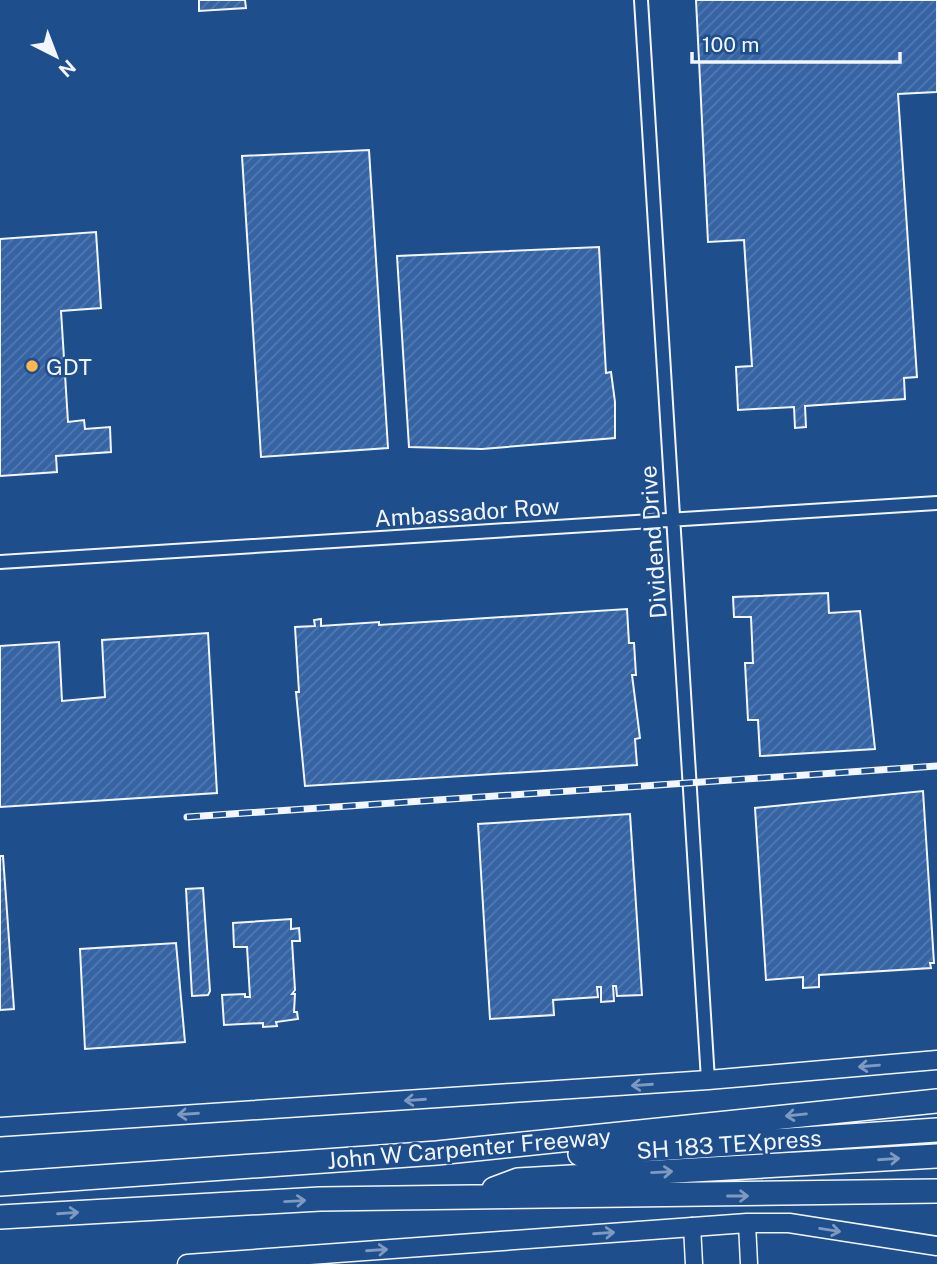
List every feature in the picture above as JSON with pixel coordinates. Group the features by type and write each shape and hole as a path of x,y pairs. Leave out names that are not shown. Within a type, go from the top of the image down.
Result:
{"highway":[{"name":"John W Carpenter Freeway","path":"0,1184 437,1153 937,1101"},
{"name":"SH 183 TEXpress","path":"437,1153 507,1159 937,1130"},
{"name":"SH 183 TEXpress","path":"474,1196 519,1180 937,1156"},
{"name":"John W Carpenter Freeway","path":"0,1217 249,1203 474,1196 786,1196 937,1191"}],"main road":[{"path":"0,1127 708,1080 937,1060"},
{"path":"187,1264 747,1223 789,1223 937,1246"}],"street":[{"name":"Dividend Drive","path":"641,0 708,1080"},
{"name":"Ambassador Row","path":"0,562 937,503"},
{"path":"747,1223 750,1264"},
{"path":"692,1226 694,1264"}],"building":[{"path":"199,0 245,0 246,8 199,11"},
{"path":"696,0 937,0 937,92 898,94 917,377 904,378 905,399 805,406 806,427 795,428 794,407 738,410 736,367 752,366 744,240 708,242"},
{"path":"369,150 388,448 261,457 242,156"},
{"name":"GDT","path":"96,232 101,308 61,311 68,422 84,420 85,429 110,427 111,452 56,456 57,472 0,476 0,239"},
{"path":"599,247 606,373 611,372 615,402 615,438 482,449 409,447 397,256"},
{"path":"828,593 829,613 860,611 875,749 760,756 758,720 748,720 745,663 753,663 751,617 734,617 733,597"},
{"path":"627,609 629,643 634,643 636,675 632,675 640,738 635,739 637,765 305,786 296,692 299,692 295,627 315,626 314,620 321,619 321,626 379,622 379,625"},
{"path":"208,633 217,793 0,807 0,646 59,642 62,701 105,697 102,640"},
{"path":"923,791 934,963 930,963 931,968 819,975 819,987 803,988 803,977 766,980 755,808"},
{"path":"630,814 642,995 617,996 616,986 613,986 614,1001 601,1002 601,987 597,987 598,997 553,1000 554,1015 490,1019 478,824"},
{"path":"0,856 3,856 14,1009 0,1010"},
{"path":"203,888 210,991 208,995 192,996 186,889"},
{"path":"291,919 291,929 299,928 300,941 292,941 295,990 292,994 295,994 294,1012 297,1012 298,1019 276,1022 277,1026 263,1027 263,1023 224,1025 222,995 245,994 245,997 250,997 247,947 234,947 233,923"},
{"path":"176,943 185,1042 85,1049 80,949"}],"railway":[{"path":"187,817 937,766"}],"place":[{"name":"GDT","path":"32,366"}]}
